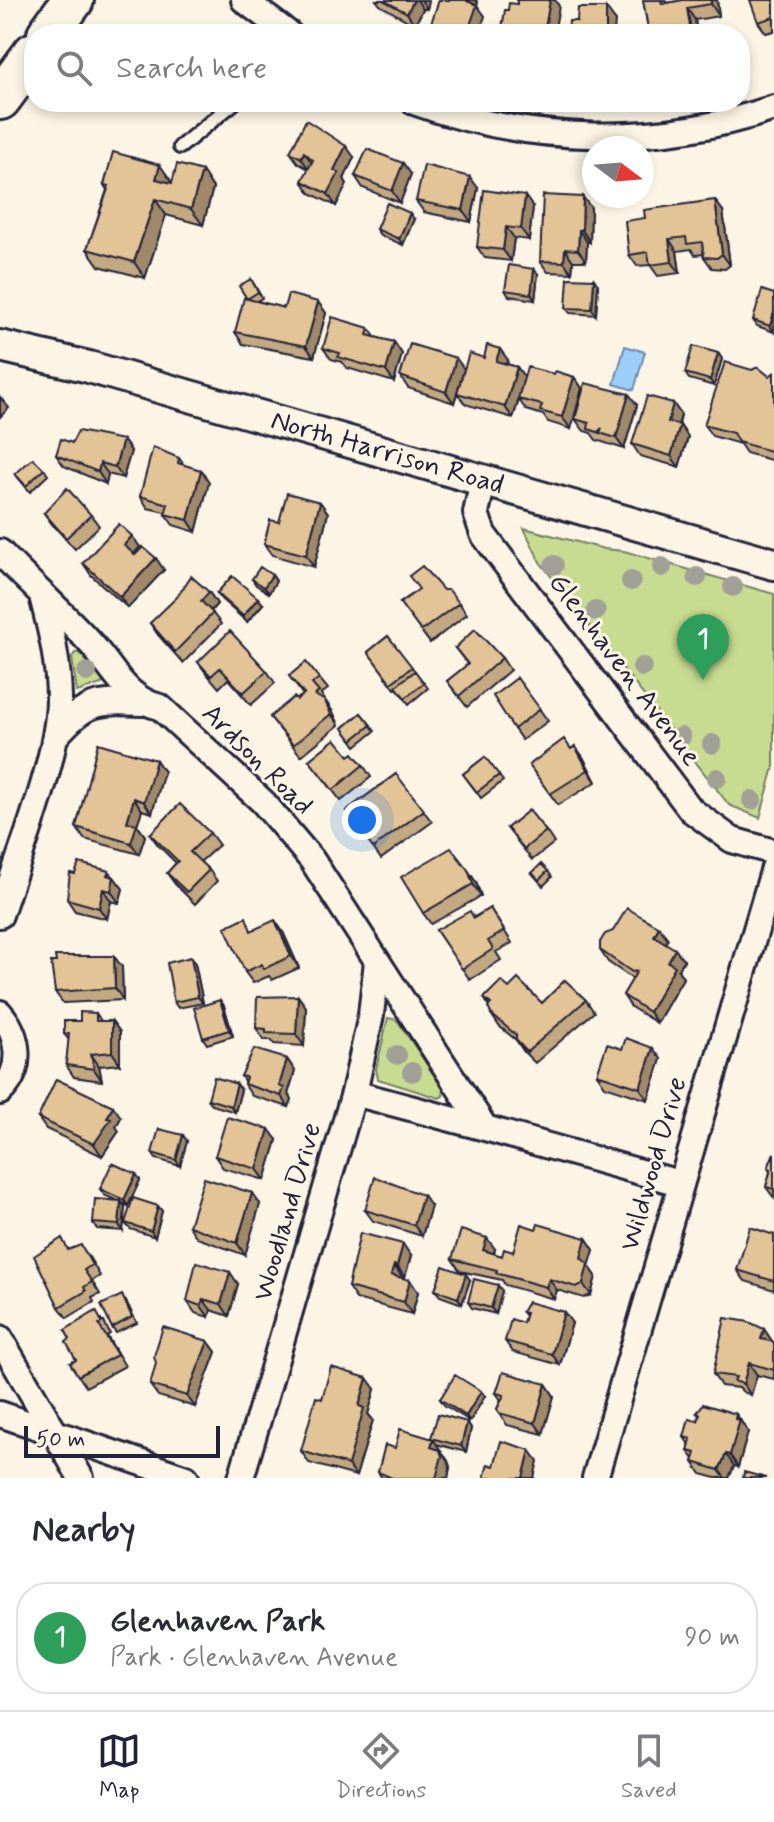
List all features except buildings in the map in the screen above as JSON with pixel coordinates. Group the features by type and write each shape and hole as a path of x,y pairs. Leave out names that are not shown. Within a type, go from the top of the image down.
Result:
{"main road":[{"path":"55,24 73,0"},
{"path":"0,99 24,67"}],"street":[{"path":"244,0 276,24"},
{"path":"446,112 487,125 580,134 688,130 774,108"},
{"name":"North Harrison Road","path":"0,346 89,367 774,564"},
{"name":"Glenhaven Avenue","path":"483,481 476,513 483,534 691,810 732,840 774,852"},
{"name":"Ardson Road","path":"0,552 94,647 108,670 142,703 160,707 263,802 312,860 485,1128"},
{"path":"0,915 56,736 59,700 56,651 42,596"},
{"path":"56,736 75,714 99,701 142,703"},
{"name":"Wildwood Drive","path":"595,1478 679,1183 774,868"},
{"name":"Woodland Drive","path":"241,1478 354,1093 371,1015 377,961"},
{"path":"0,1013 11,1028 17,1059 13,1074 0,1092"},
{"path":"354,1093 679,1183"},
{"path":"0,1338 81,1478"},
{"path":"0,1414 186,1478"}],"lane":[{"path":"180,147 223,112"}],"green space":[{"path":"524,528 604,549 624,551 774,594 774,767 760,818 729,805 540,562"},
{"path":"79,653 104,677 104,683 77,692 72,658"},
{"path":"388,1018 397,1020 444,1090 443,1096 439,1098 378,1079 376,1069"}],"water":[{"path":"625,346 645,352 634,390 614,384"}],"place":[{"name":"Glenhaven Park","path":"703,680"}]}
